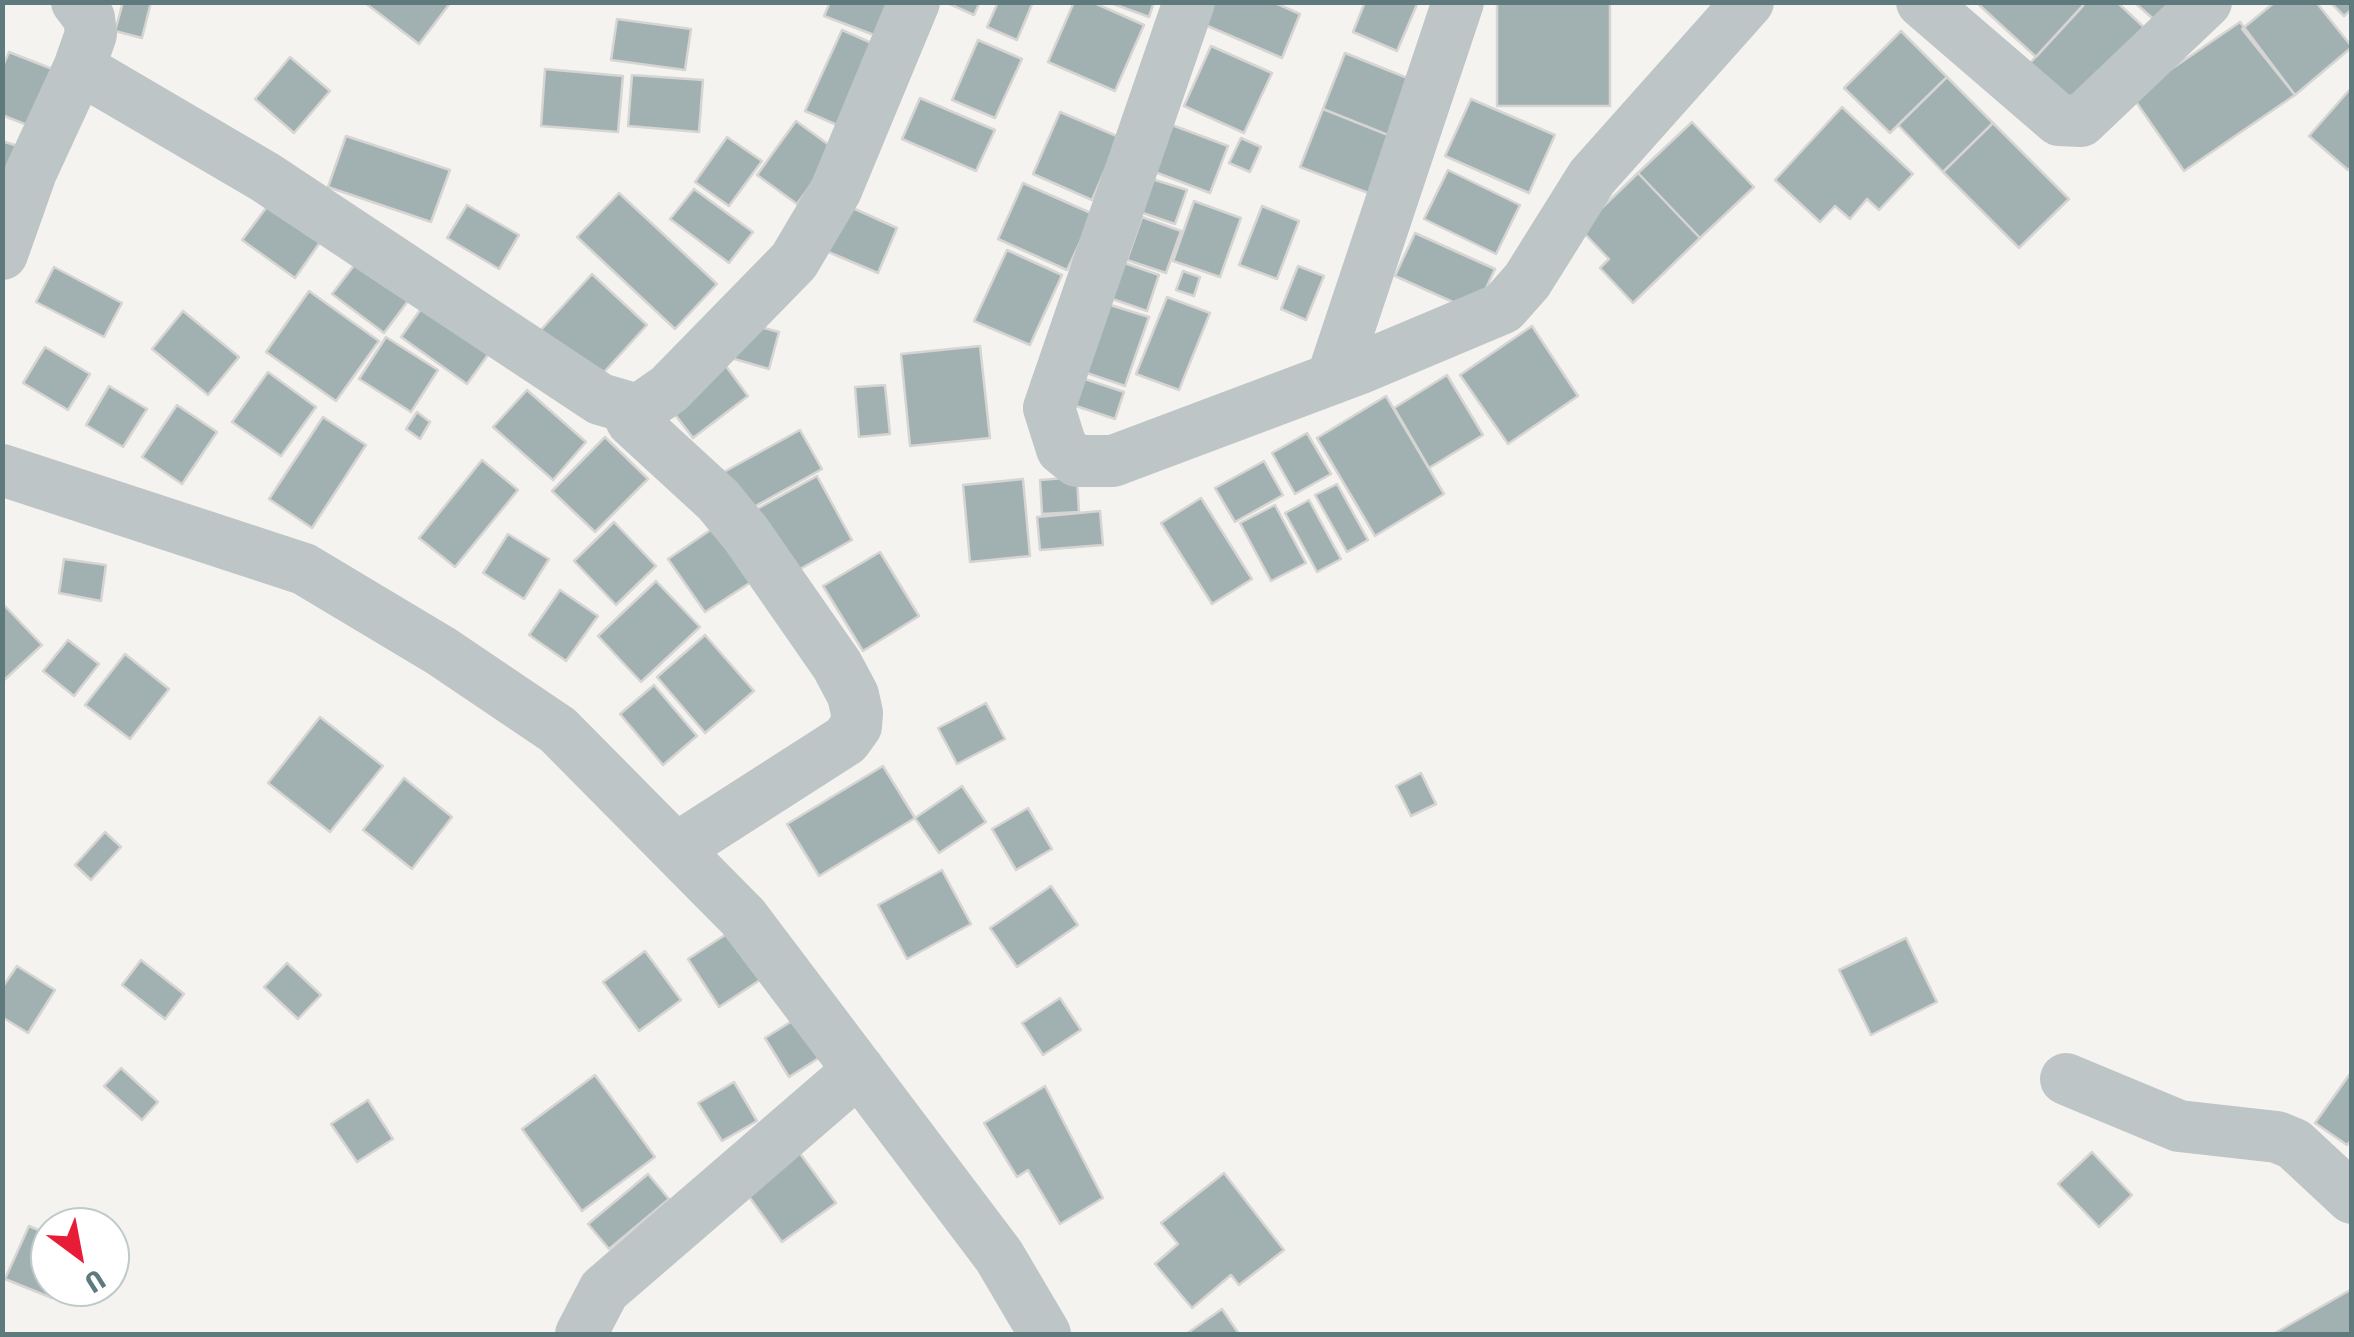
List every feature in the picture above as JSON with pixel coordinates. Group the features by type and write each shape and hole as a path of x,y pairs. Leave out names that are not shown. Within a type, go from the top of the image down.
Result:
{"street":[{"path":"2,254 18,204 91,34 88,18 77,2"},
{"path":"79,68 266,177 600,399 634,409 656,400 794,261 836,190 914,2"},
{"path":"1189,2 1049,408 1053,432 1062,449 1078,462 1113,461 1332,379 1503,308 1527,281 1592,177 1741,4"},
{"path":"1332,379 1458,2"},
{"path":"1922,2 2046,111 2059,120 2081,121 2206,2"},
{"path":"625,406 632,421 718,500 746,534 836,665 854,695 857,713 856,726 846,740 676,849"},
{"path":"2,470 304,569 441,650 558,730 743,918 999,1256 1044,1334"},
{"path":"581,1334 604,1290 859,1070"},
{"path":"2066,1078 2179,1126 2277,1137 2294,1144 2352,1198"}],"building":[{"path":"123,2 151,2 142,38 115,31"},
{"path":"364,2 451,2 419,44"},
{"path":"830,2 896,2 882,38 824,16"},
{"path":"945,2 980,2 974,15"},
{"path":"998,2 1033,2 1017,40 987,27"},
{"path":"1074,2 1092,2 1144,25 1115,91 1048,62"},
{"path":"1108,2 1154,2 1149,17"},
{"path":"1213,2 1273,2 1300,14 1282,58 1203,24"},
{"path":"1365,2 1418,2 1397,51 1353,32"},
{"path":"1497,2 1610,2 1610,106 1497,106"},
{"path":"1976,2 2080,2 2083,6 2036,57"},
{"path":"2086,2 2117,2 2148,31 2078,106 2030,63"},
{"path":"2134,2 2177,2 2159,24"},
{"path":"2275,2 2316,2 2352,47 2295,95 2242,29"},
{"path":"2330,2 2352,2 2352,9 2344,16"},
{"path":"617,19 691,29 685,70 611,60"},
{"path":"2240,22 2295,95 2184,171 2132,96"},
{"path":"842,30 874,44 837,125 805,111"},
{"path":"1901,31 1947,77 1890,133 1844,88"},
{"path":"978,40 1022,59 995,118 952,100"},
{"path":"1211,46 1272,73 1244,133 1184,106"},
{"path":"9,52 65,74 42,131 2,115 2,68"},
{"path":"1345,53 1415,81 1393,137 1323,109"},
{"path":"290,57 330,91 294,133 255,99"},
{"path":"545,69 623,76 618,132 541,126"},
{"path":"632,75 703,80 699,132 628,126"},
{"path":"1947,77 1993,123 1943,172 1898,125"},
{"path":"2352,87 2352,166 2348,170 2309,136"},
{"path":"920,98 995,130 976,171 902,139"},
{"path":"1471,99 1555,135 1529,193 1445,156"},
{"path":"1842,107 1913,174 1879,210 1867,199 1850,219 1835,206 1820,222 1775,180"},
{"path":"1323,109 1393,137 1371,194 1300,167"},
{"path":"1060,112 1119,137 1092,200 1033,174"},
{"path":"796,121 836,150 797,204 757,175"},
{"path":"1692,122 1754,187 1700,238 1638,173"},
{"path":"1993,123 2069,199 2019,248 1943,172"},
{"path":"1172,125 1228,146 1210,193 1155,172"},
{"path":"346,136 450,170 431,222 328,187"},
{"path":"727,137 762,161 729,206 695,182"},
{"path":"1241,138 1261,147 1250,172 1229,163"},
{"path":"2,141 27,149 2,182"},
{"path":"1448,170 1520,205 1496,254 1424,219"},
{"path":"1638,173 1700,238 1633,303 1600,268 1609,259 1580,229"},
{"path":"1149,178 1187,190 1175,224 1137,211"},
{"path":"1023,183 1093,214 1067,270 998,239"},
{"path":"694,189 753,232 729,263 670,219"},
{"path":"619,193 717,284 675,329 577,237"},
{"path":"1194,201 1241,218 1220,277 1173,261"},
{"path":"269,204 321,241 295,278 242,240"},
{"path":"467,205 519,235 499,269 447,238"},
{"path":"846,205 897,228 878,273 826,251"},
{"path":"1262,206 1299,221 1277,279 1239,265"},
{"path":"1142,217 1181,231 1166,273 1127,260"},
{"path":"1415,233 1495,269 1475,312 1395,276"},
{"path":"1007,250 1062,275 1030,345 974,321"},
{"path":"359,259 411,297 384,333 332,294"},
{"path":"1113,259 1159,275 1147,311 1101,295"},
{"path":"1298,266 1324,276 1306,320 1281,309"},
{"path":"54,267 122,303 104,337 36,302"},
{"path":"1183,271 1200,277 1194,296 1176,290"},
{"path":"592,274 647,325 595,382 539,332"},
{"path":"309,291 379,341 336,401 266,352"},
{"path":"1167,297 1210,313 1179,390 1136,374"},
{"path":"1107,304 1149,317 1125,386 1084,372"},
{"path":"423,306 490,352 467,384 401,337"},
{"path":"183,311 239,357 208,395 152,349"},
{"path":"742,322 779,332 769,369 731,358"},
{"path":"1532,326 1578,396 1508,444 1460,375"},
{"path":"386,337 438,370 411,412 359,379"},
{"path":"980,346 990,438 910,446 901,354"},
{"path":"45,347 90,374 68,410 23,383"},
{"path":"720,358 748,396 693,438 664,400"},
{"path":"268,372 316,407 281,456 232,422"},
{"path":"1070,374 1124,392 1115,419 1061,401"},
{"path":"1447,375 1483,435 1429,468 1394,408"},
{"path":"885,385 890,434 859,437 855,387"},
{"path":"109,386 147,409 123,447 86,425"},
{"path":"527,390 586,442 553,480 493,427"},
{"path":"1386,396 1444,494 1375,536 1317,438"},
{"path":"177,405 217,432 182,484 142,457"},
{"path":"417,412 430,422 420,439 406,429"},
{"path":"323,417 366,445 312,528 269,499"},
{"path":"800,430 822,469 743,513 722,473"},
{"path":"1307,433 1331,474 1295,494 1272,453"},
{"path":"605,437 648,479 595,532 552,491"},
{"path":"482,460 518,490 455,567 419,538"},
{"path":"1264,461 1283,495 1235,522 1215,488"},
{"path":"817,476 852,540 784,578 748,514"},
{"path":"1077,477 1079,512 1042,514 1040,480"},
{"path":"1023,479 1030,556 970,562 963,485"},
{"path":"1337,484 1368,540 1347,552 1315,495"},
{"path":"1201,498 1252,579 1212,604 1161,523"},
{"path":"1309,500 1341,559 1317,572 1285,513"},
{"path":"1275,505 1306,563 1271,581 1240,523"},
{"path":"1100,511 1103,545 1040,550 1037,517"},
{"path":"725,520 762,575 705,612 668,559"},
{"path":"614,522 656,566 616,605 574,561"},
{"path":"508,534 549,559 524,599 483,573"},
{"path":"880,552 919,616 863,651 823,586"},
{"path":"64,559 106,565 101,601 59,593"},
{"path":"656,581 700,627 641,682 598,636"},
{"path":"560,590 598,616 566,661 529,635"},
{"path":"2,603 42,645 2,682"},
{"path":"705,635 754,691 705,733 657,677"},
{"path":"68,640 99,664 74,696 43,671"},
{"path":"125,654 169,689 130,739 85,705"},
{"path":"654,685 697,736 663,765 620,714"},
{"path":"986,703 1005,739 957,764 938,728"},
{"path":"320,717 383,766 330,832 268,783"},
{"path":"883,766 915,818 819,876 787,824"},
{"path":"1421,773 1436,804 1411,816 1396,786"},
{"path":"404,778 452,817 412,869 363,830"},
{"path":"962,786 986,822 939,853 915,818"},
{"path":"1028,808 1052,849 1016,870 992,829"},
{"path":"105,832 121,847 91,880 75,865"},
{"path":"942,870 971,924 907,959 878,905"},
{"path":"1051,886 1078,925 1017,967 990,928"},
{"path":"728,933 760,980 719,1007 688,959"},
{"path":"1906,938 1937,1002 1871,1035 1839,970"},
{"path":"645,951 681,1000 639,1031 603,982"},
{"path":"141,960 184,994 165,1019 122,985"},
{"path":"287,963 321,995 298,1019 264,987"},
{"path":"17,966 55,990 28,1033 2,1017 2,988"},
{"path":"1060,998 1081,1030 1043,1055 1022,1023"},
{"path":"800,1016 825,1054 789,1077 765,1038"},
{"path":"121,1068 158,1102 142,1120 104,1086"},
{"path":"2352,1071 2352,1139 2347,1145 2315,1123"},
{"path":"595,1075 655,1157 582,1211 522,1129"},
{"path":"734,1082 757,1121 722,1141 698,1103"},
{"path":"1045,1086 1103,1198 1060,1224 1028,1170 1017,1177 984,1123"},
{"path":"368,1100 393,1139 357,1162 331,1124"},
{"path":"799,1152 836,1203 782,1242 745,1191"},
{"path":"2092,1152 2132,1195 2099,1227 2058,1184"},
{"path":"1224,1173 1284,1250 1239,1285 1231,1275 1192,1308 1155,1264 1178,1244 1161,1223"},
{"path":"648,1174 669,1199 609,1249 588,1224"},
{"path":"29,1226 30,1226 30,1289 5,1279"},
{"path":"2352,1289 2352,1334 2275,1333"},
{"path":"1222,1309 1239,1334 1186,1334"}]}
